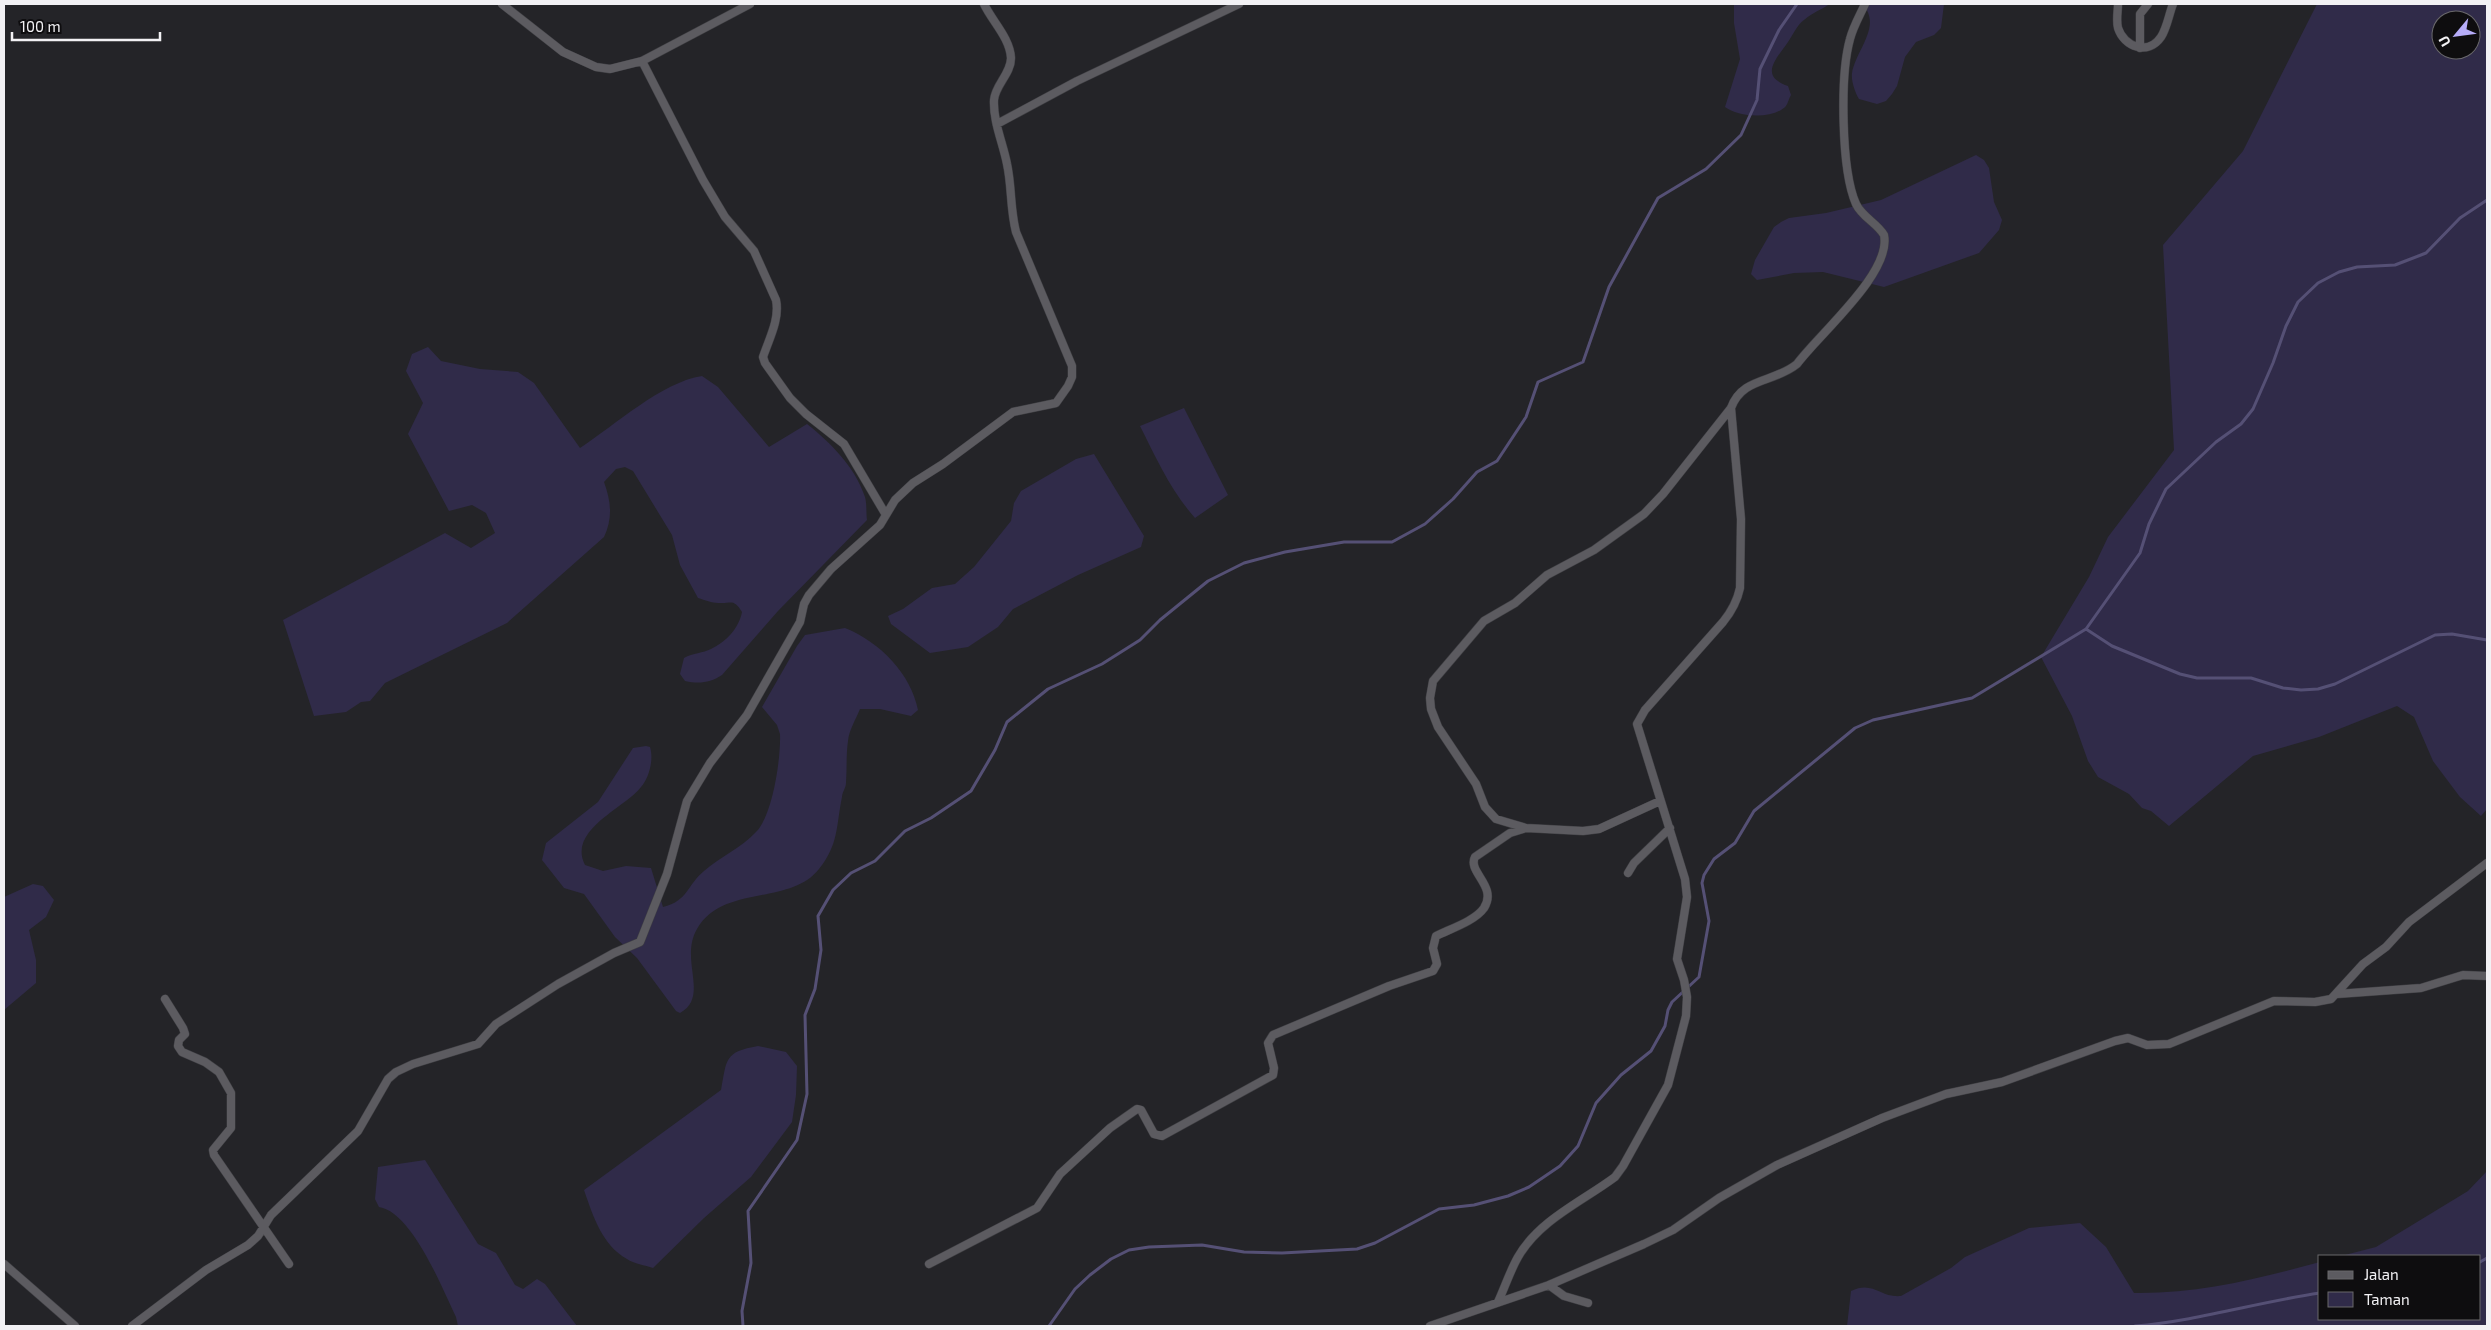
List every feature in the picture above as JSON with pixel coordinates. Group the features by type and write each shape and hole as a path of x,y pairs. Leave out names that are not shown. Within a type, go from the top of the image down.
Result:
{"street":[{"path":"502,4 563,52 581,62 610,69 642,61 750,4"},
{"path":"132,1326 206,1270 248,1245 263,1228 271,1215 358,1131 388,1079 396,1072 413,1064 478,1044 496,1024 558,984 614,953 640,942 667,874 687,801 698,780 746,715 800,622 804,604 809,594 831,569 880,525 895,500 913,484 950,460 1013,412 1056,403 1072,377 1072,366 1064,342 1030,270 1011,212 1010,182 997,124 994,99 1010,65 1011,58 1008,47 984,4"},
{"path":"997,124 1077,81 1239,4"},
{"path":"1660,802 1599,829 1582,831 1526,828 1496,819 1485,807 1476,784 1438,727 1430,698 1433,681 1484,622 1515,603 1547,575 1612,539 1654,505 1731,408 1734,398 1745,388 1787,371 1797,364 1859,295 1874,274 1884,252 1884,235 1864,215 1855,202 1845,144 1844,80 1847,58 1850,38 1865,4"},
{"path":"2118,4 2118,26 2121,34 2129,44 2140,48 2150,46 2159,40 2173,4"},
{"path":"2140,48 2140,14 2148,4"},
{"path":"642,61 703,180 725,217 754,251 776,300 776,321 763,357 765,363 795,403 844,444 886,515"},
{"path":"1498,1302 1519,1256 1534,1236 1550,1222 1615,1177 1668,1085 1686,1016 1687,997 1677,959 1687,897 1683,872 1637,729 1638,720 1733,610 1740,588 1741,519 1731,408"},
{"path":"929,1264 1037,1208 1060,1174 1110,1128 1137,1109 1141,1110 1154,1134 1162,1136 1273,1076 1268,1040 1273,1035 1389,986 1433,971 1437,964 1432,948 1436,936 1475,916 1484,909 1487,888 1474,866 1475,857 1510,833 1526,828"},
{"path":"1628,872 1670,828"},
{"path":"1430,1326 1549,1285 1673,1230 1719,1198 1777,1165 1882,1118 1946,1094 2002,1082 2128,1038 2147,1044 2169,1044 2274,1001 2325,1001 2337,994 2363,964 2386,947 2409,922 2487,863"},
{"path":"2337,994 2421,988 2463,975 2487,976"},
{"path":"165,999 184,1028 185,1034 178,1046 182,1052 205,1062 219,1072 228,1083 231,1093 230,1128 213,1152 289,1264"},
{"path":"4,1264 75,1326"},
{"path":"1549,1285 1564,1296 1588,1303"}],"green space":[{"path":"1734,4 1830,4 1810,15 1797,27 1775,60 1772,72 1774,77 1779,82 1788,86 1791,95 1786,106 1773,113 1747,115 1725,107 1740,59 1734,23"},
{"path":"1862,4 1944,4 1941,28 1934,35 1916,42 1905,57 1897,86 1892,94 1886,101 1877,104 1859,99 1852,79 1854,64 1869,29 1870,20 1868,12"},
{"path":"2317,4 2487,4 2487,809 2481,816 2460,797 2433,761 2414,717 2397,706 2319,737 2253,756 2169,826 2151,811 2142,808 2129,794 2098,777 2088,761 2072,716 2041,657 2089,577 2108,537 2174,450 2163,245 2243,151"},
{"path":"1976,155 1984,160 1989,168 1994,202 2002,220 1999,230 1979,253 1884,287 1823,272 1794,273 1757,280 1751,274 1755,260 1774,227 1781,222 1789,218 1826,213 1881,200"},
{"path":"428,347 441,361 480,369 518,372 534,383 580,448 655,395 687,380 702,376 718,387 769,447 807,424 816,431 841,456 861,486 865,497 867,520 778,611 722,675 704,682 685,681 680,674 684,658 722,643 735,629 742,612 734,603 716,603 698,598 680,565 672,535 633,471 625,467 616,469 604,482 608,496 610,516 604,537 507,623 385,683 370,701 361,702 346,712 314,716 283,620 445,533 471,548 495,533 486,513 472,505 449,511 408,434 423,403 406,371 412,354"},
{"path":"1184,408 1228,495 1195,518 1171,485 1140,426"},
{"path":"1094,454 1144,536 1141,547 1078,575 1013,609 998,627 968,647 930,653 891,624 888,616 903,609 932,588 955,584 974,567 1011,521 1014,503 1021,491 1076,459"},
{"path":"845,628 870,642 892,661 909,684 918,710 911,716 880,709 860,709 849,737 846,785 842,795 833,843 825,860 819,869 806,880 791,888 739,900 723,906 709,915 697,929 692,941 693,997 689,1006 680,1013 676,1011 637,958 615,937 584,894 564,888 542,860 546,843 598,802 633,748 650,747 651,763 644,783 633,795 591,830 584,841 582,852 585,865 603,871 626,866 651,868 663,907 678,901 698,876 744,843 762,824 775,785 780,734 777,725 762,707 797,646 805,635"},
{"path":"33,884 43,886 54,900 46,917 29,930 36,960 36,983 4,1010 4,897"},
{"path":"758,1046 786,1052 797,1066 796,1095 792,1122 751,1177 704,1218 653,1268 630,1261 618,1253 605,1238 595,1220 584,1190 721,1090 726,1064 733,1054"},
{"path":"425,1160 478,1244 496,1253 515,1285 523,1289 537,1279 545,1284 577,1326 458,1326 456,1317 434,1271 414,1236 403,1222 391,1212 379,1207 375,1199 378,1167"},
{"path":"2487,1171 2487,1326 1847,1326 1851,1291 1865,1287 1887,1295 1901,1296 1951,1268 1965,1257 2029,1228 2080,1223 2106,1247 2134,1293 2158,1293 2205,1288 2251,1280 2318,1263 2318,1320 2481,1320 2481,1255 2345,1255 2376,1247 2468,1191"}],"waterway":[{"path":"743,1326 742,1311 751,1263 748,1211 797,1140 807,1094 805,1015 815,989 821,950 818,916 833,890 851,873 875,861 905,831 931,818 971,791 995,750 1007,722 1048,689 1102,664 1140,640 1160,620 1208,581 1244,563 1285,552 1344,542 1392,542 1425,524 1453,499 1477,472 1497,461 1526,417 1538,382 1583,362 1609,287 1658,198 1706,169 1741,135 1757,100 1760,69 1779,30 1797,4"},
{"path":"2086,629 2140,553 2149,524 2166,489 2216,442 2241,424 2253,409 2273,363 2286,326 2298,302 2318,283 2339,272 2357,267 2395,265 2426,253 2460,218 2487,200"},
{"path":"1049,1326 1075,1289 1111,1259 1129,1250 1149,1247 1202,1245 1244,1252 1282,1253 1357,1249 1375,1243 1439,1209 1474,1205 1508,1196 1529,1187 1560,1166 1578,1146 1596,1103 1621,1075 1651,1051 1665,1026 1668,1010 1672,1002 1699,977 1709,921 1702,883 1704,875 1714,859 1735,843 1754,811 1855,728 1873,720 1972,698 2086,629 2112,646 2180,674 2197,678 2251,678 2283,688 2301,690 2318,689 2335,684 2435,635 2452,634 2487,640"},
{"path":"2481,1261 2487,1258"},
{"path":"2135,1326 2204,1316 2318,1293"}]}
